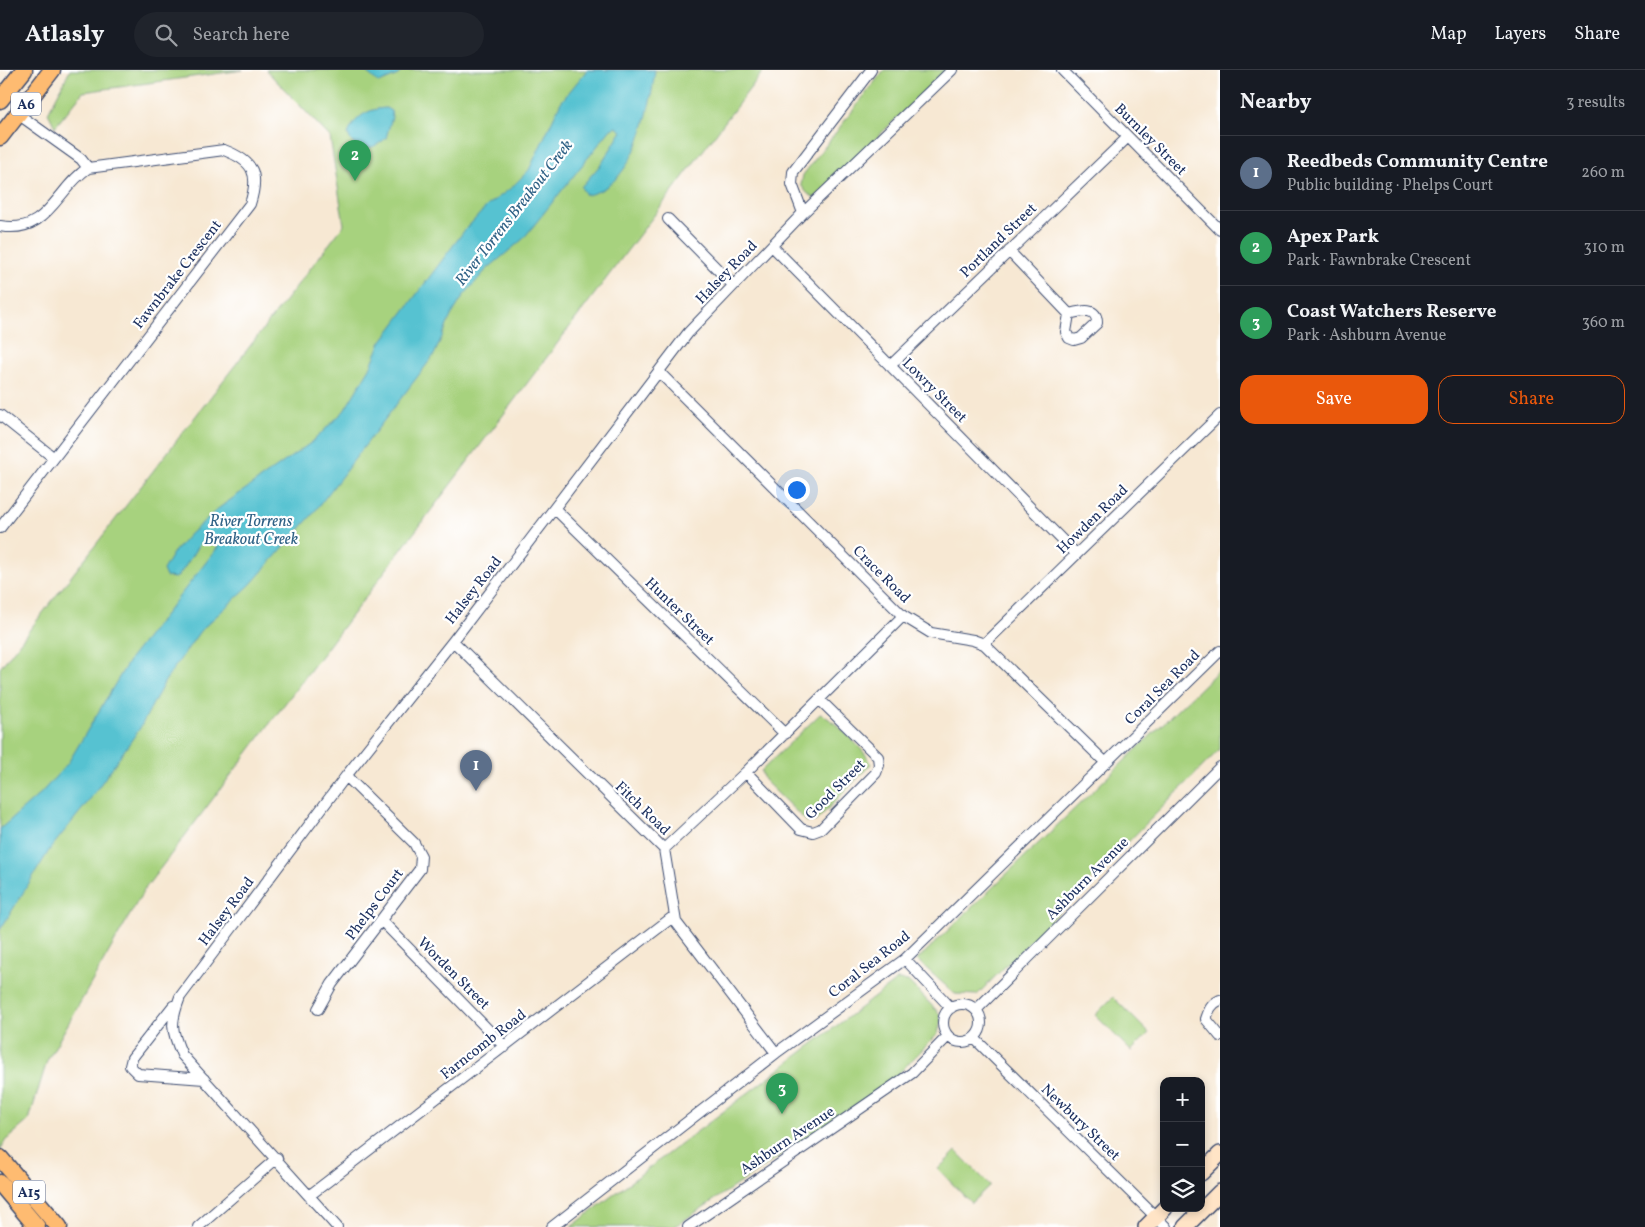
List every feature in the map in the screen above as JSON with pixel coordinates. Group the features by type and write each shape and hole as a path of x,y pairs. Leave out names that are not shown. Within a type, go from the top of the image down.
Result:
{"main road":[{"name":"A6","path":"0,100 24,70"},
{"name":"A6","path":"0,137 52,70"},
{"path":"1205,1169 1220,1154"},
{"name":"A15","path":"0,1158 59,1227"},
{"name":"A15","path":"0,1183 37,1227"},
{"path":"1185,1227 1220,1192"}],"street":[{"path":"803,213 792,184 793,172 871,70"},
{"name":"Halsey Road","path":"204,1079 138,1074 130,1066 132,1058 346,776 454,641 688,333 803,213 952,70"},
{"name":"Burnley Street","path":"1062,70 1220,230"},
{"path":"0,226 9,228 31,224 51,210 76,176 88,168 81,159 18,114"},
{"name":"Portland Street","path":"890,366 1128,137"},
{"name":"Fawnbrake Crescent","path":"0,528 250,204 256,186 251,166 239,156 224,150 88,168"},
{"path":"668,219 733,285"},
{"name":"Lowry Street","path":"772,246 1076,554"},
{"path":"1009,251 1069,314"},
{"name":"Crace Road","path":"659,372 903,616 931,633 973,640 984,644 1106,763"},
{"path":"0,415 54,458"},
{"name":"Howden Road","path":"984,644 1220,415"},
{"name":"Hunter Street","path":"555,509 785,734"},
{"path":"664,849 820,700 903,616"},
{"name":"Fitch Road","path":"454,641 664,849 674,916 679,928 776,1053"},
{"name":"Coral Sea Road","path":"552,1227 776,1053 905,959 1220,651"},
{"name":"Good Street","path":"746,772 801,829 813,832 821,829 876,773 879,761 878,757 820,700"},
{"name":"Ashburn Avenue","path":"976,1010 1220,767"},
{"name":"Phelps Court","path":"318,1009 332,984 420,869 421,856 414,843 346,776"},
{"name":"Farncomb Road","path":"310,1196 674,916"},
{"name":"Worden Street","path":"381,920 505,1047"},
{"path":"905,959 951,1008"},
{"name":"Halsey Road","path":"180,997 172,1019 173,1034 182,1055 277,1158 337,1227"},
{"path":"1220,1000 1214,1002 1209,1009 1206,1019 1220,1036"},
{"path":"963,1004 976,1010 981,1024 974,1038 960,1042 948,1036 943,1023 946,1014 951,1008 963,1004"},
{"name":"Ashburn Avenue","path":"688,1227 912,1073 948,1036"},
{"name":"Newbury Street","path":"974,1038 1158,1220"},
{"path":"198,1227 277,1158"}],"green space":[{"path":"70,70 243,70 83,92 55,127 48,113"},
{"path":"266,70 764,70 144,890 47,1061 29,1120 5,1141 0,1152 0,668 344,225 330,137"},
{"path":"884,70 946,70 815,198 807,193 801,185 803,175"},
{"path":"1220,669 1220,749 977,995 955,994 917,960"},
{"path":"820,714 832,721 849,736 869,759 871,764 816,821 807,822 764,780 761,771"},
{"path":"897,980 908,981 940,1014 941,1020 938,1034 890,1082 674,1227 571,1227"},
{"path":"1113,997 1149,1033 1131,1051 1095,1015"},
{"path":"956,1151 990,1185 971,1203 938,1169"}],"water":[{"path":"364,70 403,70 398,75 379,83"},
{"name":"River Torrens Breakout Creek","path":"587,70 655,70 644,125 628,163 617,178 603,189 586,195 581,187 602,163 622,131 616,127 611,129 523,239 486,270 464,295 451,316 434,355 312,515 250,585 200,631 165,681 140,728 88,802 50,849 0,930 0,829 41,793 68,763 130,659 218,547 214,537 205,538 176,578 166,577 163,570 173,553 190,534 219,508 312,442 344,411 370,368 381,342 464,231 487,206 511,188 529,170 561,102"},
{"path":"386,108 391,111 392,117 386,138 370,148 360,148 355,145 348,134 354,123 367,112"}],"place":[{"name":"Apex Park","path":"355,181"},
{"name":"Reedbeds Community Centre","path":"476,791"},
{"name":"Coast Watchers Reserve","path":"782,1114"}]}
